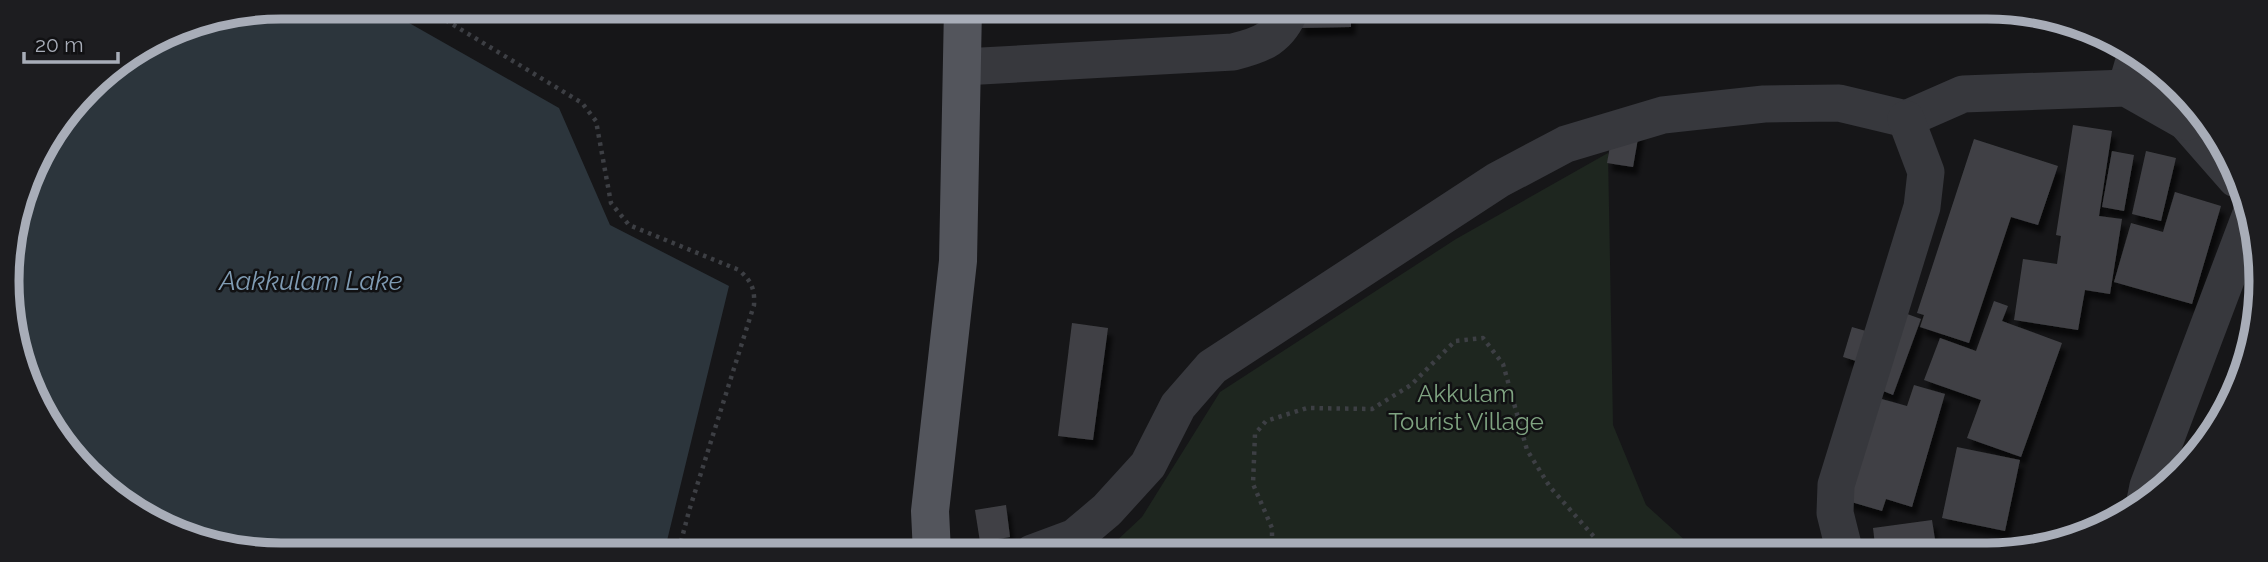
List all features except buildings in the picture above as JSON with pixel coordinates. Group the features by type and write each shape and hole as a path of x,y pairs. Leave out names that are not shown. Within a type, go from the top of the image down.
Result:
{"main road":[{"path":"932,543 930,511 958,261 963,19"}],"lane":[{"path":"963,67 1233,52 1260,46 1277,33 1285,19"},
{"path":"2126,88 2133,64"},
{"path":"1059,543 1075,537 1107,510 1148,465 1178,406 1212,367 1498,180 1566,144 1663,115 1764,104 1839,103 1906,119 1963,94 2126,88 2191,117"},
{"path":"1842,543 1835,513 1836,485 1922,208 1926,172 1906,119"},
{"path":"2148,488 2244,231"}],"path":[{"path":"444,19 582,103 596,121 611,203 629,225 739,270 755,291 754,305 681,543"},
{"path":"1272,543 1272,528 1253,484 1255,434 1266,421 1307,408 1372,409 1411,385 1455,341 1483,338 1503,364 1527,450 1550,487 1597,539 1596,543"}],"green space":[{"name":"Akkulam Tourist Village","path":"1608,153 1613,425 1646,505 1688,543 1114,543 1142,517 1220,392 1456,239"}],"water":[{"name":"Aakkulam Lake","path":"402,19 559,108 610,225 729,286 666,543 281,543 230,538 165,516 122,489 84,454 54,412 39,381 24,332 19,281 21,247 28,213 54,150 84,108 108,84 136,63 181,39 213,28 247,21"}]}
